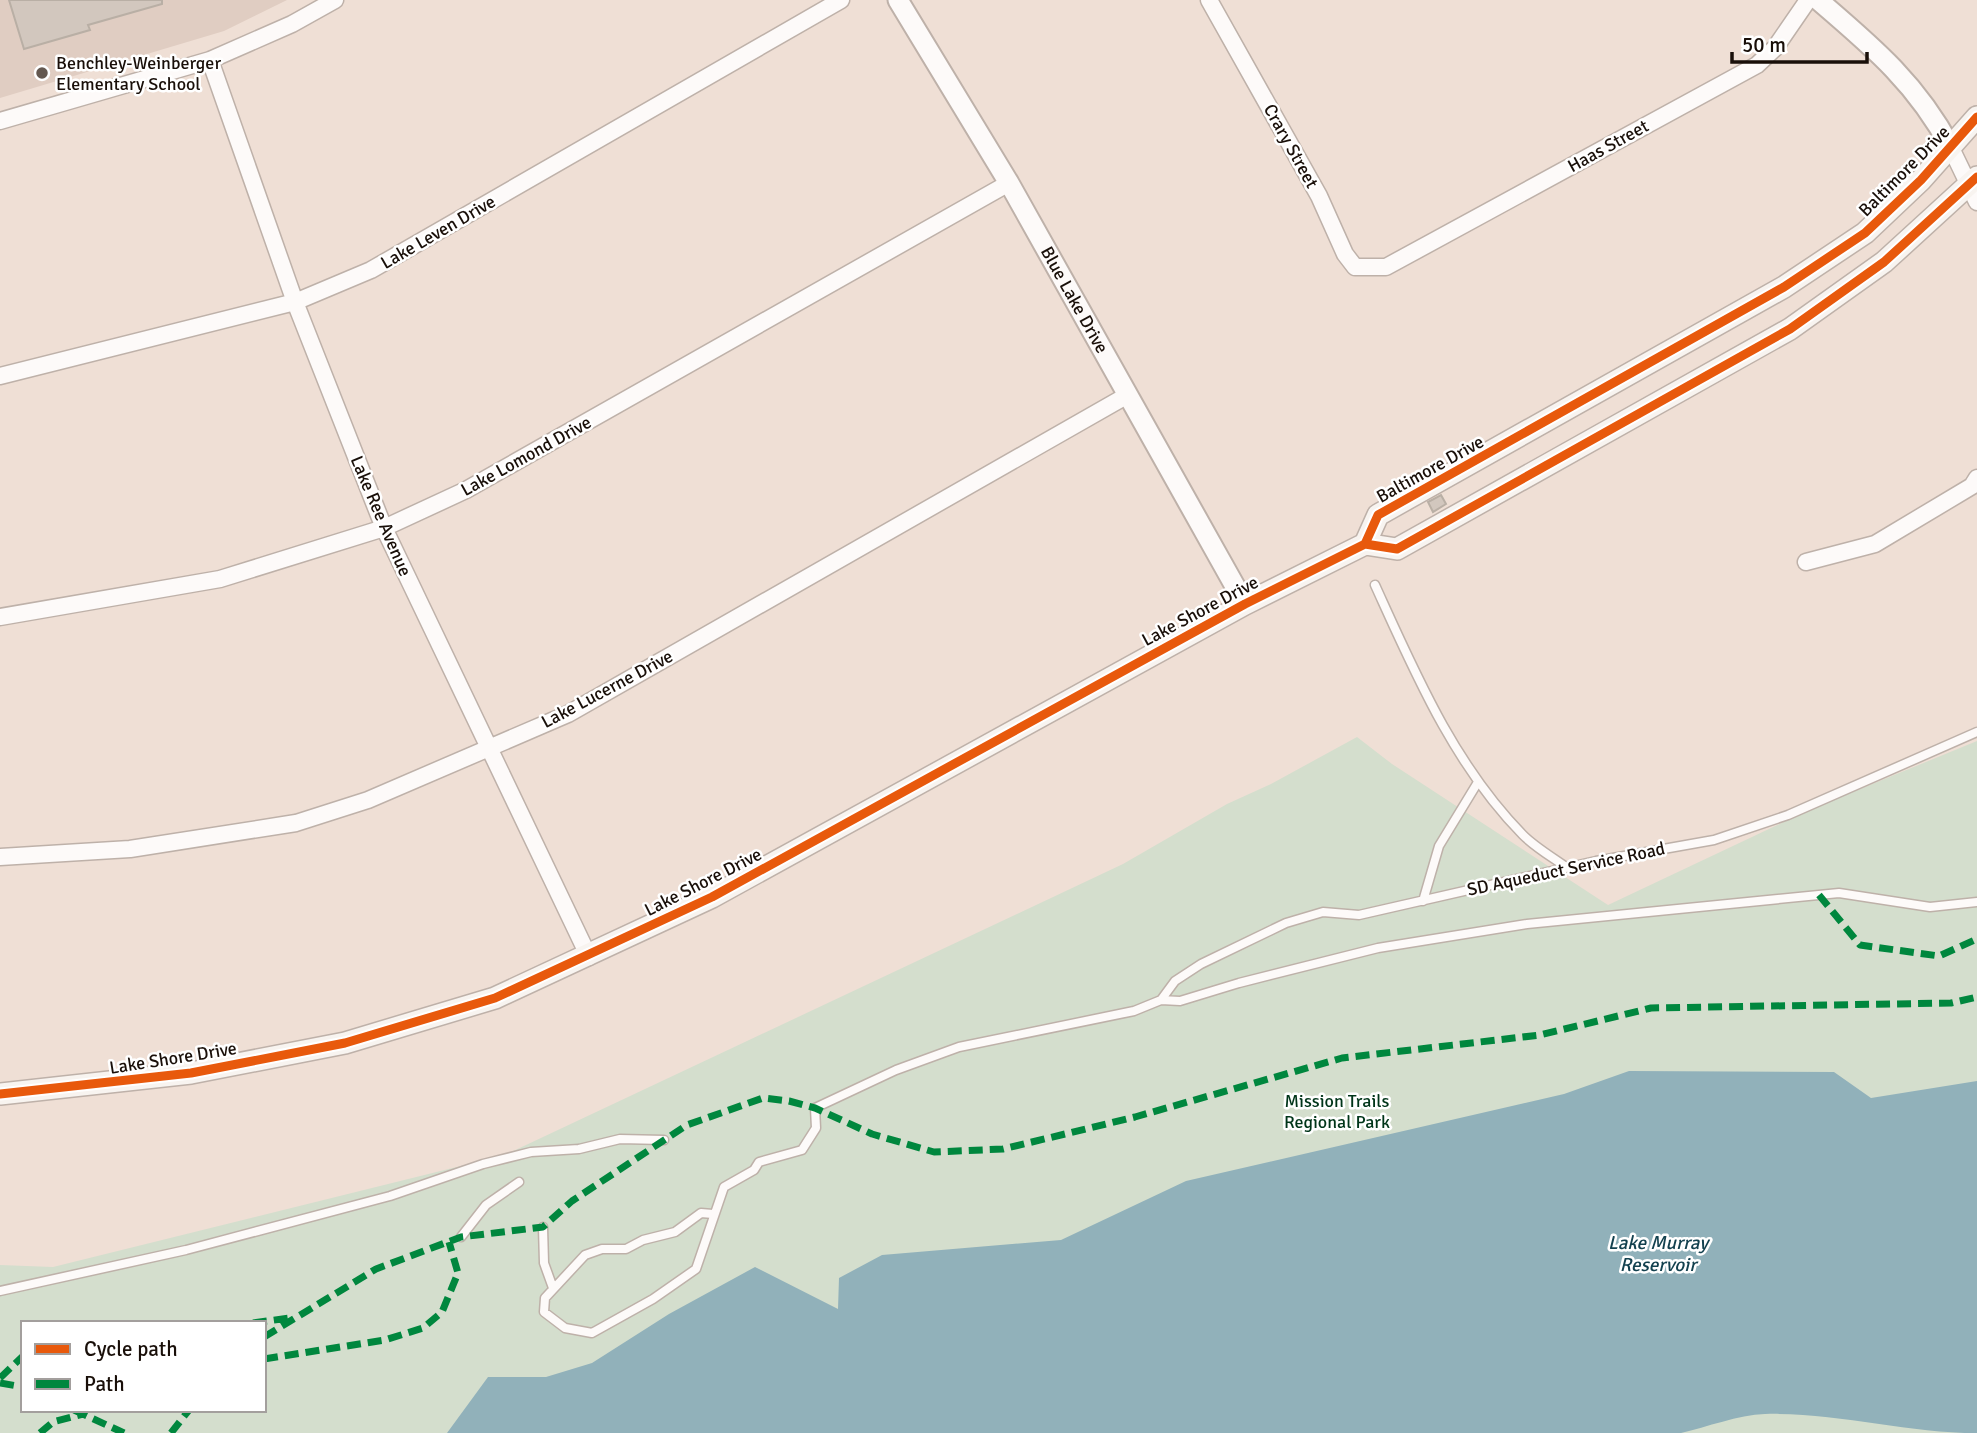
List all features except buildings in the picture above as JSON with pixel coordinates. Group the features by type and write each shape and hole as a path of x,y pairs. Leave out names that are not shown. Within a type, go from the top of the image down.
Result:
{"main road":[{"name":"Baltimore Drive","path":"1364,544 1378,515 1769,297 1865,233 1951,148 1977,117"},
{"path":"1364,544 1397,550 1790,329 1884,262 1975,188"},
{"name":"Lake Shore Drive","path":"0,1094 191,1073 345,1043 495,998 589,957 712,897 1245,604 1364,544"}],"street":[{"path":"0,121 210,61 292,24 335,0"},
{"name":"Lake Leven Drive","path":"0,376 295,302 371,270 841,0"},
{"name":"Blue Lake Drive","path":"898,0 1009,183 1245,604"},
{"name":"Crary Street","path":"1209,0 1319,196 1345,254 1354,267 1385,267"},
{"name":"Haas Street","path":"1385,267 1757,65 1775,48 1808,0"},
{"path":"1818,0 1890,62 1937,122 1975,188"},
{"name":"Lake Ree Avenue","path":"210,61 295,302 384,528 486,747 589,957"},
{"name":"Lake Lomond Drive","path":"0,617 220,579 384,528 466,490 1009,183"},
{"name":"Lake Lucerne Drive","path":"0,857 130,849 296,823 368,800 568,714 1126,396"},
{"path":"1806,562 1875,544 1972,486 1977,478"}],"lane":[{"path":"1375,585 1420,684 1478,782 1525,837 1566,867"},
{"name":"SD Aqueduct Service Road","path":"1161,1000 1175,981 1201,964 1286,923 1323,912 1359,915 1648,849 1714,840 1788,815 1977,732"},
{"path":"1423,901 1439,846 1478,782"},
{"name":"SD Aqueduct Service Road","path":"553,1288 545,1298 544,1312 565,1328 592,1334 610,1326 696,1269 724,1187 754,1170 759,1162 802,1150 816,1129 815,1108 896,1070 959,1047 1134,1011 1161,1000 1180,1001 1239,983 1378,948 1527,924 1839,893 1930,907 1977,902"},
{"path":"0,1291 186,1250 390,1196 531,1152 579,1149 620,1139 664,1140"},
{"path":"461,1237 486,1205 519,1182"},
{"path":"543,1227 544,1263 553,1288 585,1255 602,1249 626,1249 643,1240 675,1232 701,1213 713,1214"}],"shaded area":[{"name":"Benchley-Weinberger Elementary School","path":"0,0 287,0 224,31 0,98"}],"green space":[{"name":"Mission Trails Regional Park","path":"1357,737 1392,764 1608,905 1809,810 1977,741 1977,1433 0,1433 0,1265 53,1267 505,1155 1123,864 1227,804 1271,784"}],"water":[{"name":"Lake Murray Reservoir","path":"1629,1071 1834,1072 1871,1098 1977,1081 1977,1433 1924,1430 1818,1416 1765,1414 1733,1419 1681,1433 447,1433 488,1377 546,1377 592,1363 669,1314 755,1267 838,1309 839,1278 882,1255 1061,1240 1186,1181 1564,1094"}],"marked path":[{"path":"1819,895 1860,945 1939,956 1977,939"},
{"path":"266,1336 376,1269 461,1237 543,1227 572,1201 687,1125 763,1098 815,1108 872,1134 934,1152 1003,1149 1135,1117 1342,1058 1540,1035 1651,1008 1951,1003 1977,997"},
{"path":"266,1359 385,1340 423,1328 442,1312 458,1273 449,1242"},
{"path":"266,1321 289,1318"},
{"path":"0,1378 21,1358"},
{"path":"0,1383 21,1387"},
{"path":"78,1412 124,1433"},
{"path":"171,1433 187,1412"},
{"path":"40,1433 53,1422 83,1414"}],"cycle path":[{"path":"1365,544 1378,515 1784,287 1865,233 1921,180 1977,117"},
{"path":"1365,544 1397,549 1790,329 1884,262 1977,177"},
{"path":"0,1094 191,1073 345,1043 495,998 712,897 1245,604 1365,544"}],"place":[{"name":"Benchley-Weinberger Elementary School","path":"42,73"}]}
